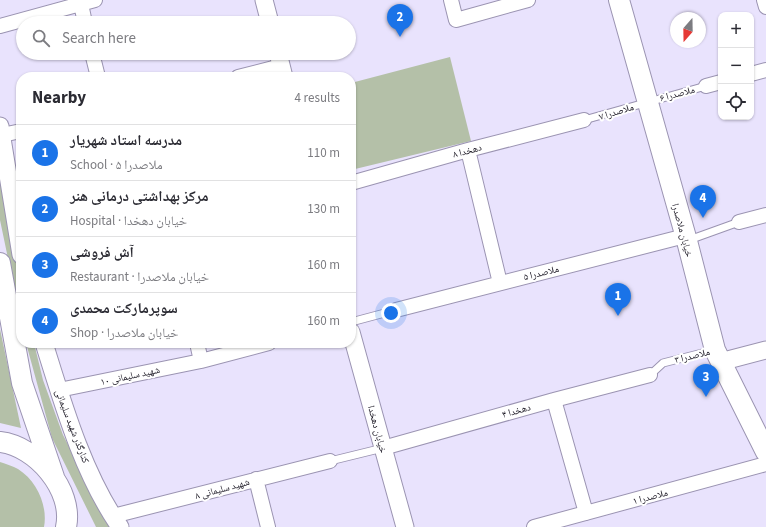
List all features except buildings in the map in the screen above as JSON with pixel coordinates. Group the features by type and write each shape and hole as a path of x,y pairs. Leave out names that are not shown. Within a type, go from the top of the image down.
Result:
{"main road":[{"name":"خیابان ملاصدرا","path":"619,0 686,238 717,356 766,452"},
{"path":"0,263 22,383 54,477 64,499 83,527"},
{"path":"0,442 23,449 40,461 54,477"},
{"path":"64,499 66,527"}],"street":[{"path":"37,16 95,0"},
{"path":"264,0 268,16"},
{"path":"451,0 456,20 528,0"},
{"path":"764,0 766,7"},
{"path":"81,4 84,16"},
{"path":"0,26 16,22"},
{"path":"94,60 97,72"},
{"path":"256,72 281,65"},
{"path":"754,73 766,70"},
{"path":"706,86 718,83"},
{"name":"دهخدا ۸","path":"356,182 468,150 584,120"},
{"path":"16,131 1,130 16,224"},
{"path":"468,150 500,283"},
{"path":"739,222 766,215"},
{"name":"ملاصدرا ۵","path":"396,310 686,238"},
{"name":"کنارگذر شهید سلیمانی","path":"46,348 79,449 117,522"},
{"path":"197,348 201,361"},
{"name":"شهید سلیمانی ۱۰","path":"59,390 201,361 250,348"},
{"name":"خیابان دهخدا","path":"355,348 405,527"},
{"path":"717,356 766,350"},
{"name":"دهخدا ۴","path":"383,448 554,400 650,375"},
{"path":"554,400 586,513"},
{"name":"شهید سلیمانی ۸","path":"117,522 256,479 330,460"},
{"name":"ملاصدرا ۱","path":"534,527 766,464"},
{"path":"256,479 268,527"}],"lane":[{"name":"ملاصدرا ۶","path":"648,101 706,86"},
{"name":"ملاصدرا ۷","path":"584,120 648,101"},
{"path":"686,238 739,222"},
{"path":"356,321 396,310"},
{"name":"ملاصدرا ۳","path":"650,375 663,362 717,356"},
{"path":"330,460 383,448"}],"green space":[{"path":"450,57 471,141 356,169 356,82"},
{"path":"0,177 16,259 16,297 0,220"},
{"path":"0,329 21,428 0,423"},
{"path":"27,348 35,348 43,380 63,435 110,527 96,527 52,438"},
{"path":"0,462 18,469 31,480 36,487 43,503 45,519 44,527 0,527"}],"place":[{"name":"مرکز بهداشتی درمانی هنر","path":"400,37"},
{"name":"سوپرمارکت محمدی","path":"703,218"},
{"name":"مدرسه استاد شهریار","path":"618,316"},
{"name":"آش فروشی","path":"706,397"}]}
